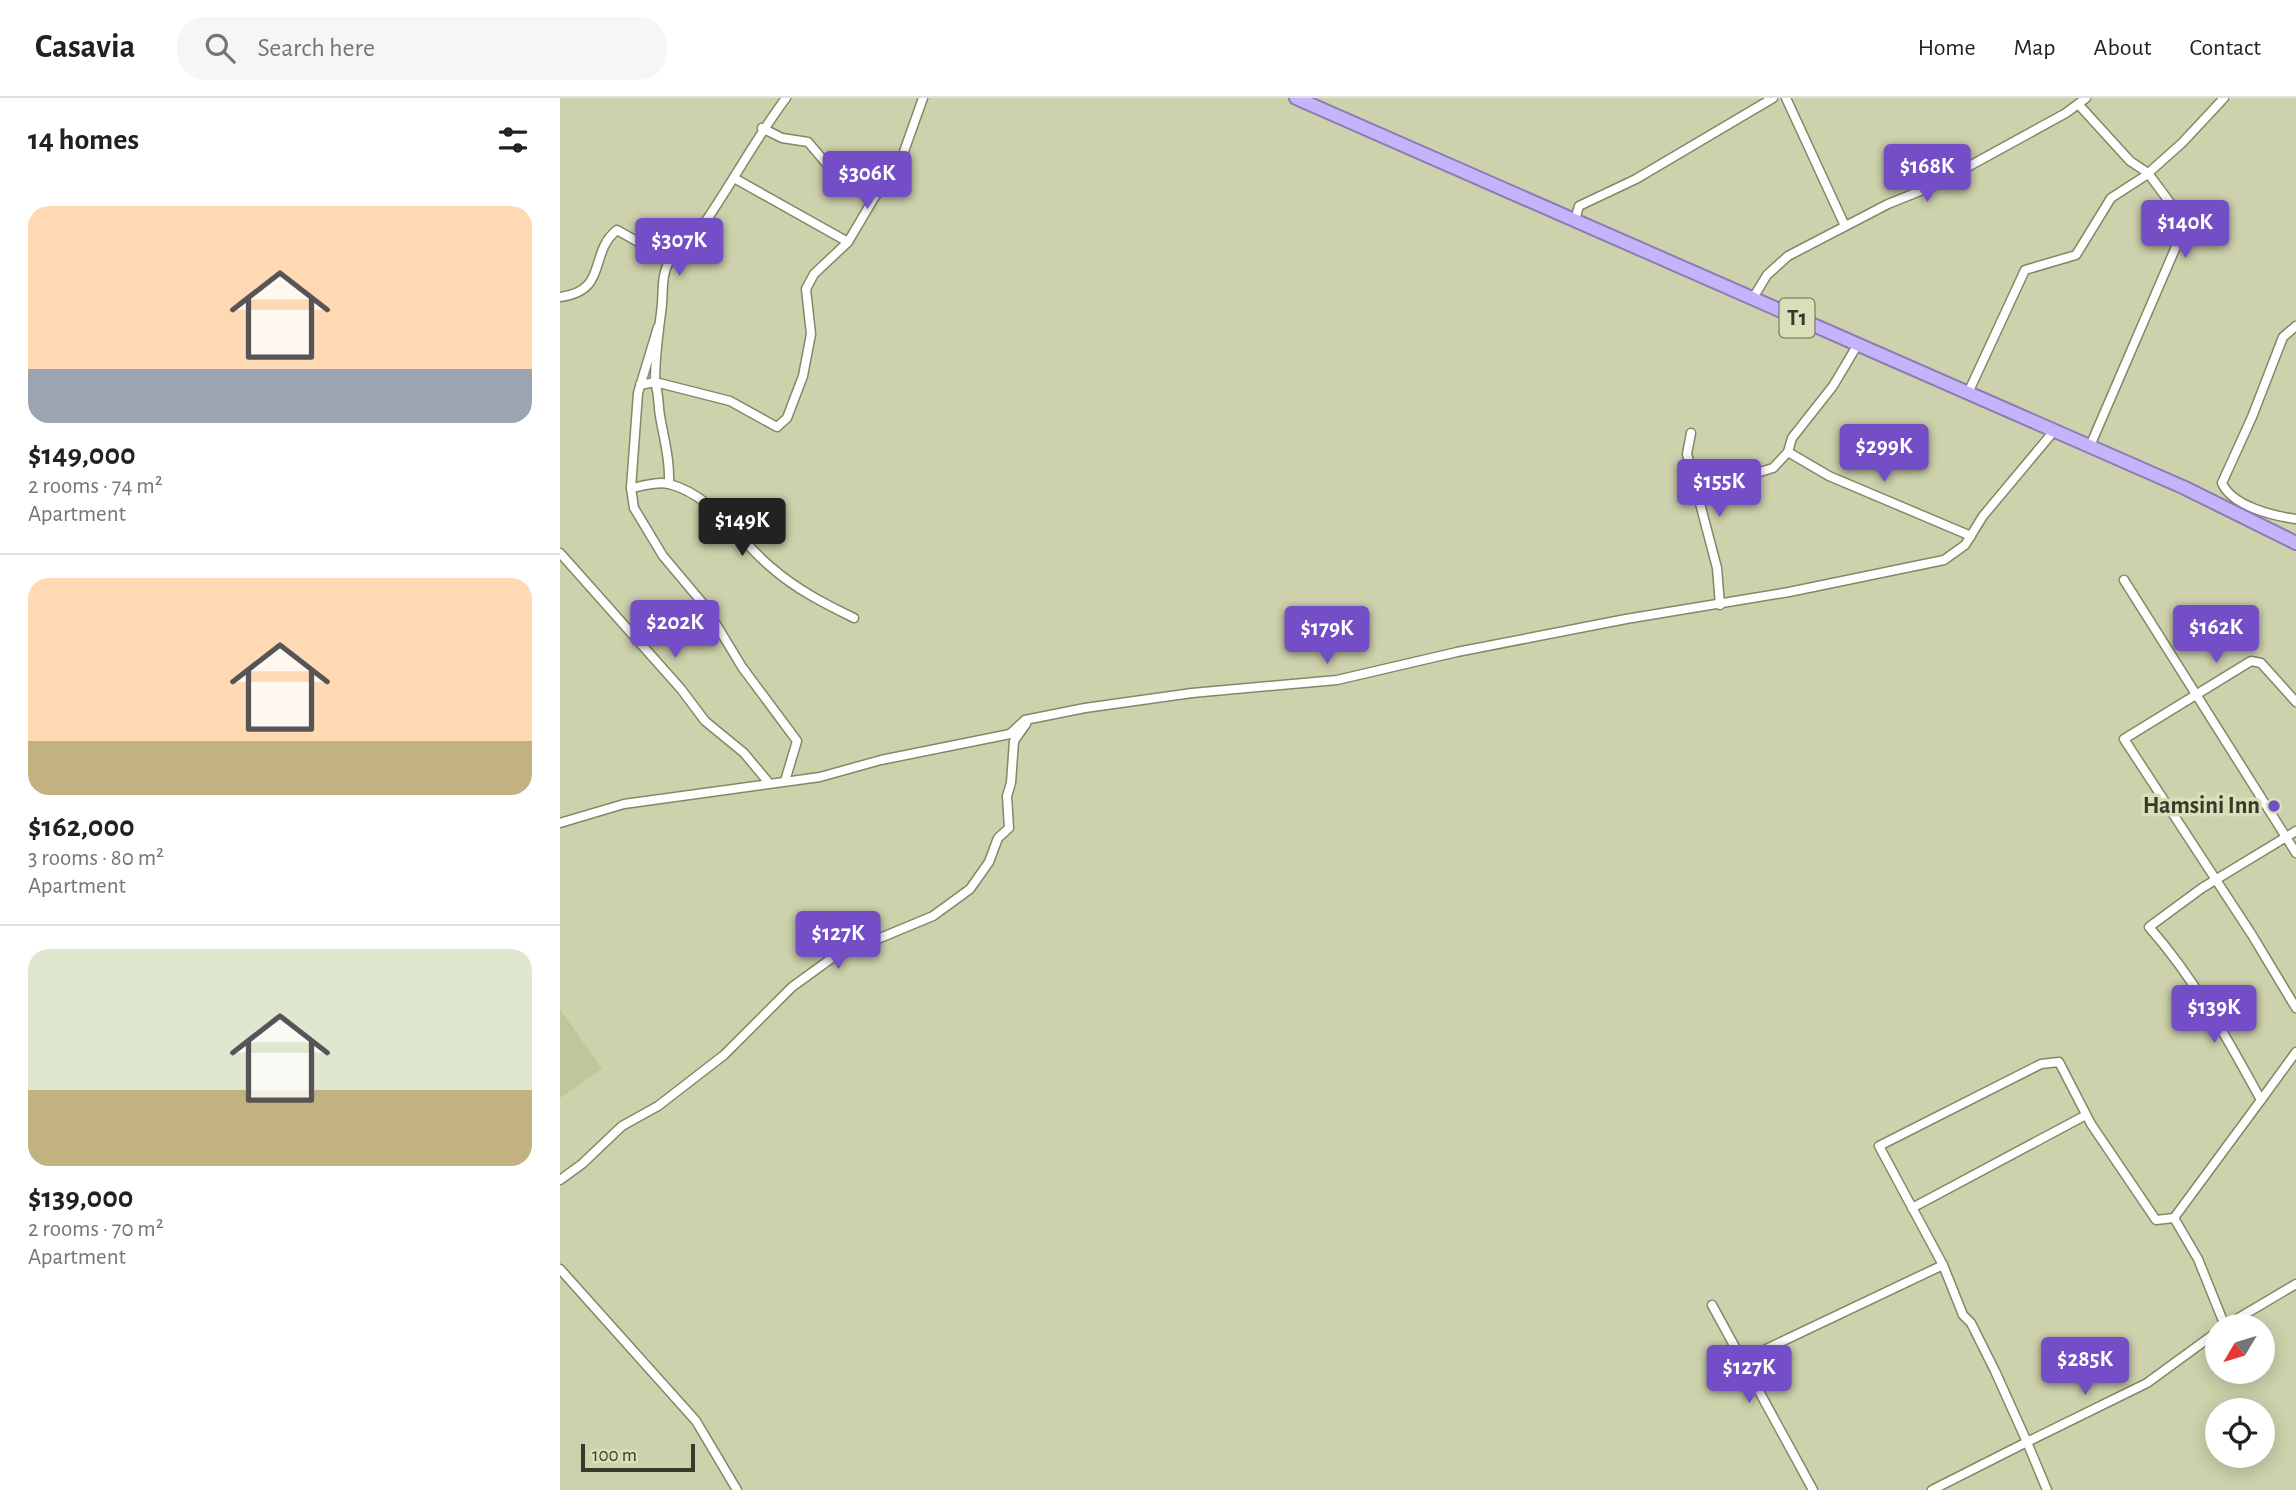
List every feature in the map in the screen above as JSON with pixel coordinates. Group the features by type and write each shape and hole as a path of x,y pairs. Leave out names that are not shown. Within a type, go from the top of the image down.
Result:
{"highway":[{"name":"T1","path":"1296,98 2185,488 2296,543"}],"street":[{"path":"669,484 670,463 655,382 663,282 670,260 692,239 734,178 762,128 786,98"},
{"path":"640,385 655,382 730,401 777,427 786,418 803,376 811,334 806,289 814,274 848,242 901,160 923,98"},
{"path":"1575,220 1579,206 1636,179 1773,98"},
{"path":"1786,98 1844,226"},
{"path":"1968,393 2025,270 2076,255 2110,198 2148,173 2182,143 2224,98"},
{"path":"1753,298 1767,275 1788,256 1888,204 1943,181 2083,101 2130,162 2148,173 2182,219 2178,242 2090,446"},
{"path":"762,128 782,138 808,142 842,182 874,198"},
{"path":"734,178 848,242"},
{"path":"560,297 586,287 595,278 607,238 617,230 670,260"},
{"path":"2296,326 2283,337 2252,417 2222,483 2226,491 2262,511 2296,519"},
{"path":"658,327 640,385 631,488 634,508 663,556 705,606 736,658 797,741 785,781"},
{"path":"1697,491 1773,468 1788,452 1792,438 1833,387 1858,344"},
{"path":"561,823 624,804 820,777 894,757 1010,734 1025,720 1084,708 1192,693 1337,680 1457,652 1720,605 1944,560 1965,545 2013,477 2054,431"},
{"path":"1691,433 1687,454 1717,568 1720,605"},
{"path":"1788,452 1829,476 1971,536"},
{"path":"631,488 669,484 694,496 723,518 780,574 814,597 855,618"},
{"path":"560,553 681,689 705,721 744,753 769,783"},
{"path":"2124,580 2296,853"},
{"path":"2296,702 2261,663 2251,661 2124,739 2296,1008"},
{"path":"560,1180 582,1164 622,1126 658,1106 724,1055 792,987 832,958 933,916 970,889 989,862 998,838 1009,828 1007,796 1011,783 1014,741 1030,719"},
{"path":"2261,1100 2171,951 2149,927 2216,879 2296,831"},
{"path":"2047,1490 1996,1371 1971,1323 1963,1315 1943,1265 1879,1146 2041,1064 2059,1062 2086,1115 2156,1220 2174,1218 2296,1052"},
{"path":"1912,1208 2086,1115"},
{"path":"2174,1218 2198,1259 2220,1314"},
{"path":"1741,1361 1943,1265"},
{"path":"560,1269 696,1421 737,1490"},
{"path":"2245,1314 2296,1284"},
{"path":"1712,1305 1813,1490"},
{"path":"1932,1490 2147,1383 2205,1341"}],"shaded area":[{"path":"560,1009 602,1069 560,1098"}],"place":[{"name":"Hamsini Inn","path":"2274,806"}]}
